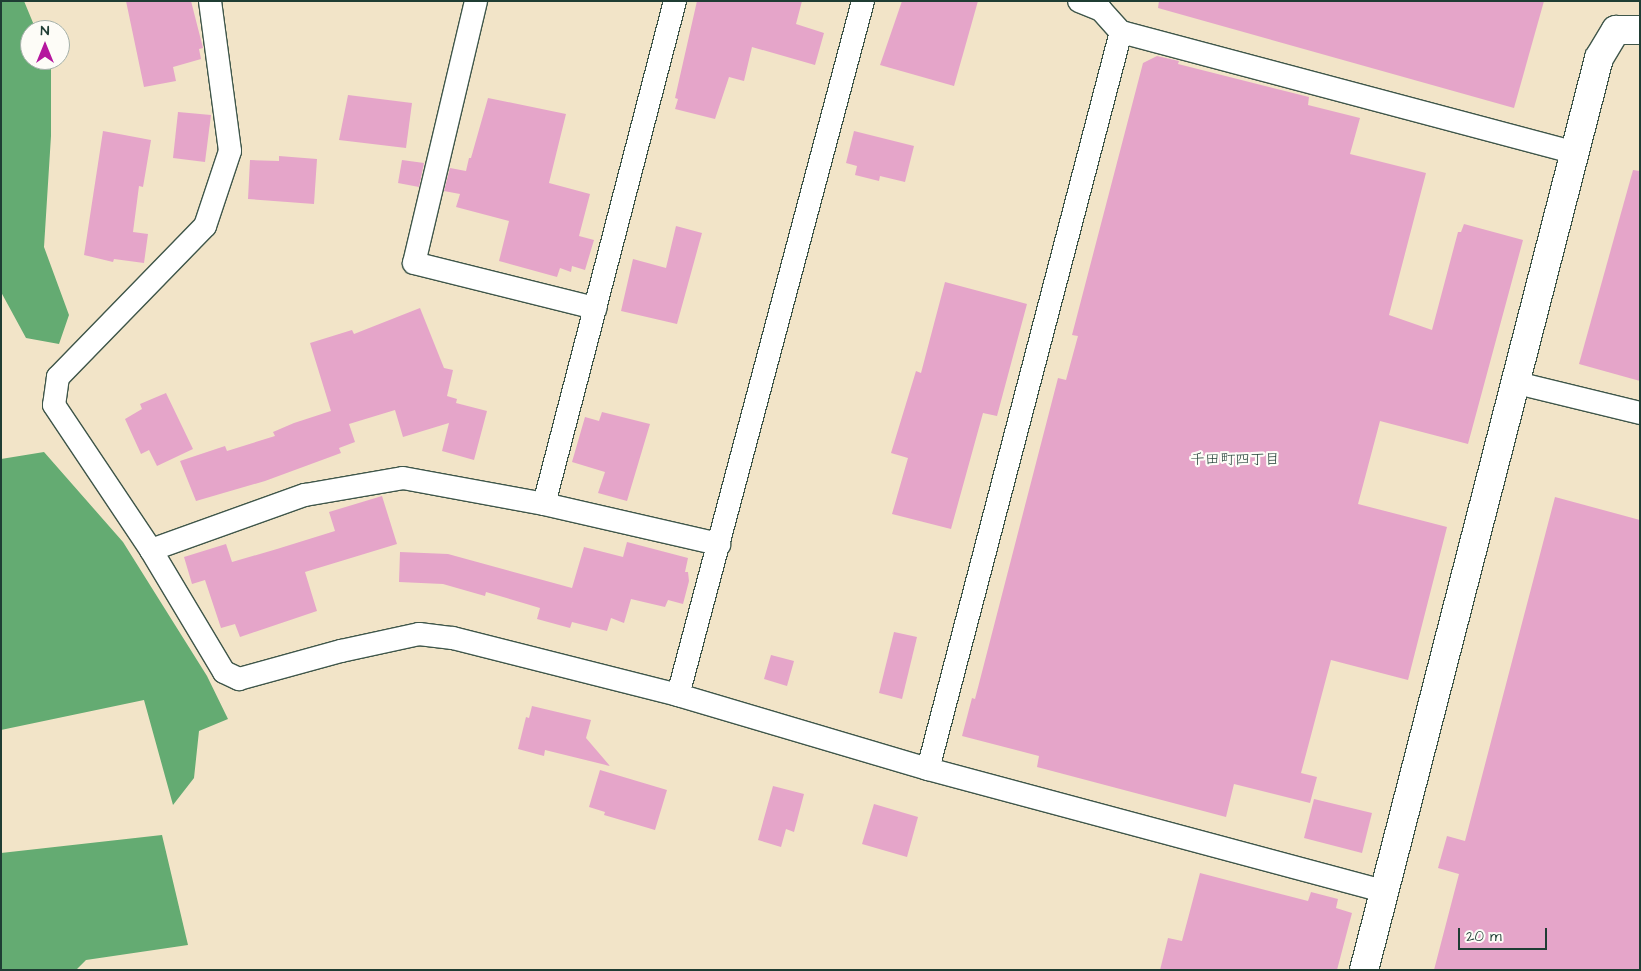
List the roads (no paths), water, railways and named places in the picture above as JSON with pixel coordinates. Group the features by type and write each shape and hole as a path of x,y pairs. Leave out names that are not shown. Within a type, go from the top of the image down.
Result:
{"street":[{"path":"210,1 230,151 205,226 58,377 54,405 151,550 224,672 239,679 341,651 419,634 453,638 678,695 928,769 1384,891"},
{"path":"476,1 414,263 595,308"},
{"path":"544,504 675,1"},
{"path":"678,695 863,1"},
{"path":"1079,1 1101,10 1121,32 1575,153"},
{"path":"1364,970 1517,383 1599,58 1616,30 1640,30"},
{"path":"928,769 1121,32"},
{"path":"1517,383 1640,413"},
{"path":"151,550 305,495 403,478 544,504 719,544"}],"district":[{"name":"千田町四丁目","path":"1235,460"}]}
